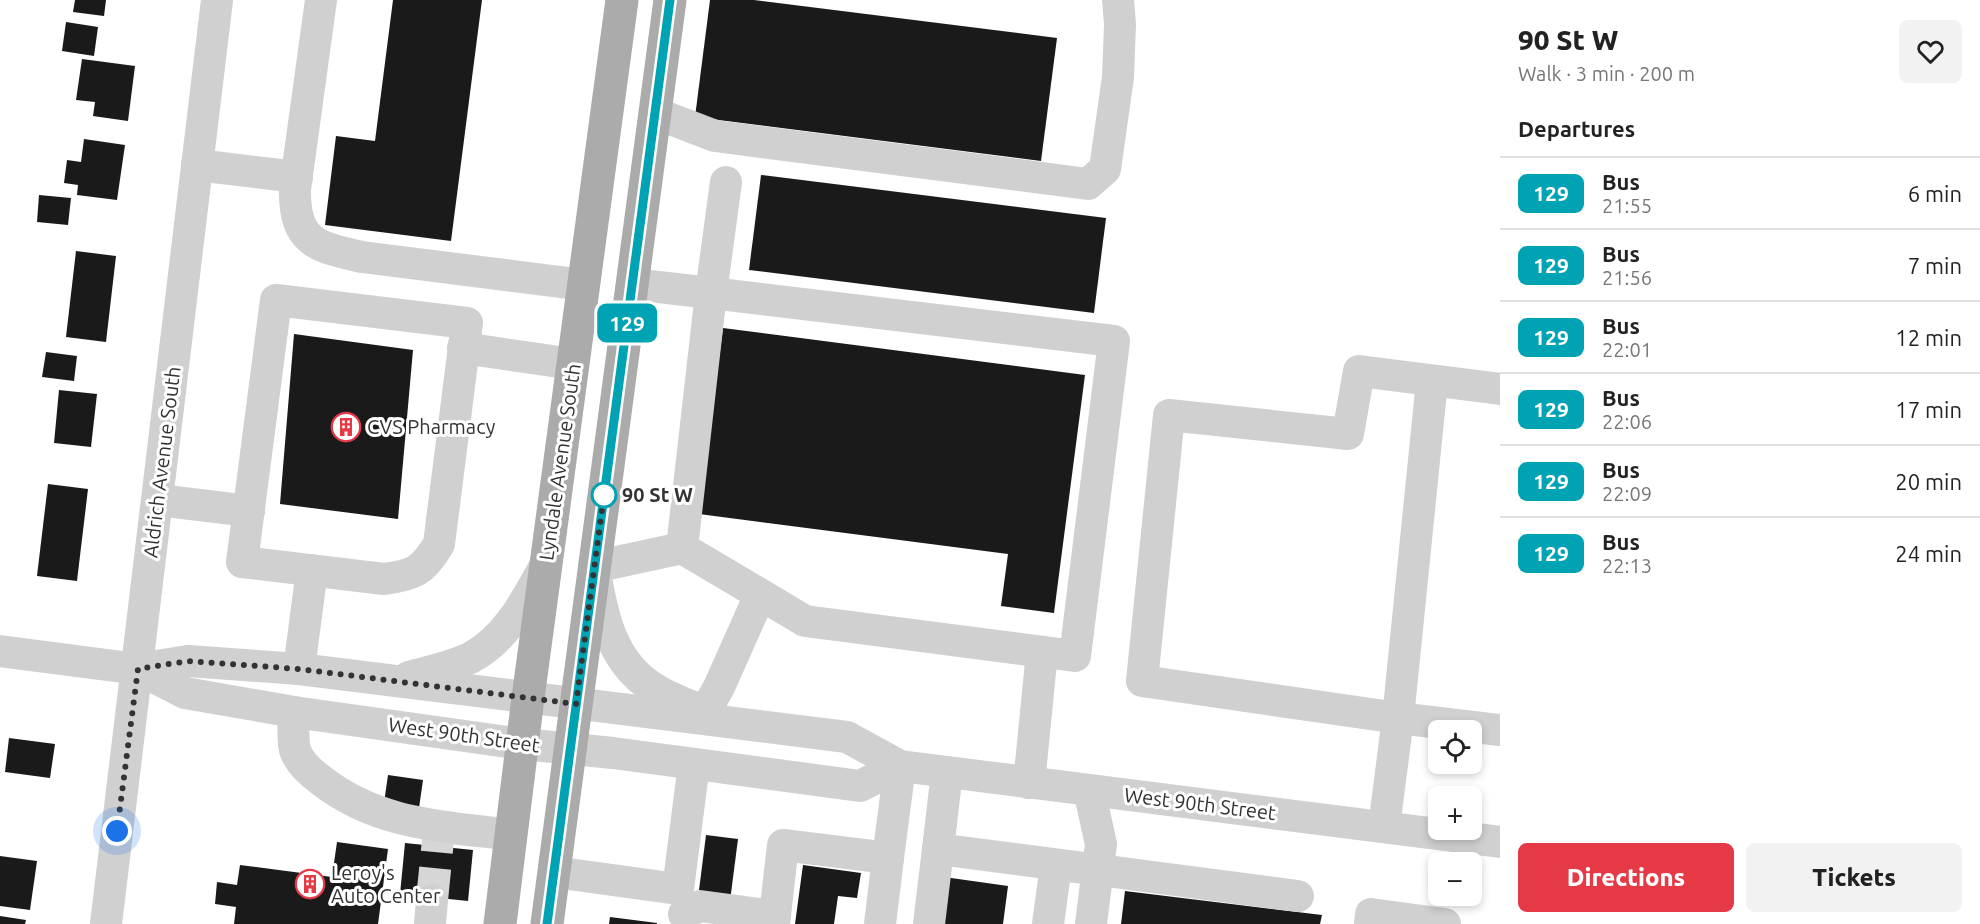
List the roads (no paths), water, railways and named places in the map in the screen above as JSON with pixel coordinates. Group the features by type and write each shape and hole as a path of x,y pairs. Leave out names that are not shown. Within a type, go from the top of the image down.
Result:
{"main road":[{"name":"Lyndale Avenue South","path":"500,924 528,698 622,0"},
{"path":"547,924 670,0"}],"street":[{"name":"Aldrich Avenue South","path":"106,924 216,0"},
{"path":"321,0 297,177 295,210 302,229 316,244 333,251 362,257 584,285"},
{"path":"655,113 715,136 1088,184 1105,169 1118,77 1120,24 1118,0"},
{"path":"197,165 297,177"},
{"path":"682,548 726,182"},
{"path":"632,284 1114,340 1075,656 805,621 682,548 594,567 601,609 611,639 626,663 641,680 716,717 719,687 760,595"},
{"path":"276,300 467,322 439,544 427,564 407,576 384,579 242,562 249,511 276,300"},
{"path":"464,348 573,363"},
{"path":"1500,389 1359,371 1348,434 1169,415 1142,681 1398,718 1500,730"},
{"path":"1384,827 1398,718 1432,381"},
{"path":"158,500 249,511"},
{"path":"395,681 452,665 473,656 492,643 508,627 520,609 546,562"},
{"path":"299,669 312,570"},
{"name":"West 90th Street","path":"0,651 138,669 188,661 299,669 576,704 716,717 847,737 900,766 1500,842"},
{"path":"1029,783 1042,652"},
{"name":"West 90th Street","path":"138,669 185,693 294,712 522,744 570,748 860,786 900,766"},
{"path":"294,712 295,750 306,769 335,791 375,812 421,824 438,833 511,835"},
{"path":"681,909 694,764"},
{"path":"880,924 900,766"},
{"path":"929,924 947,772"},
{"path":"1089,790 1101,844 1091,924"},
{"path":"554,872 681,909 700,906 774,920 783,845 888,858"},
{"path":"938,849 1298,896"},
{"path":"1048,924 1056,865"},
{"path":"1370,924 1371,914 1445,924"}],"tunnel":[{"path":"432,900 438,840"}],"place":[{"name":"CVS Pharmacy","path":"346,427"},
{"name":"90 St W","path":"604,495"},
{"name":"Leroy's Auto Center","path":"310,884"}]}
